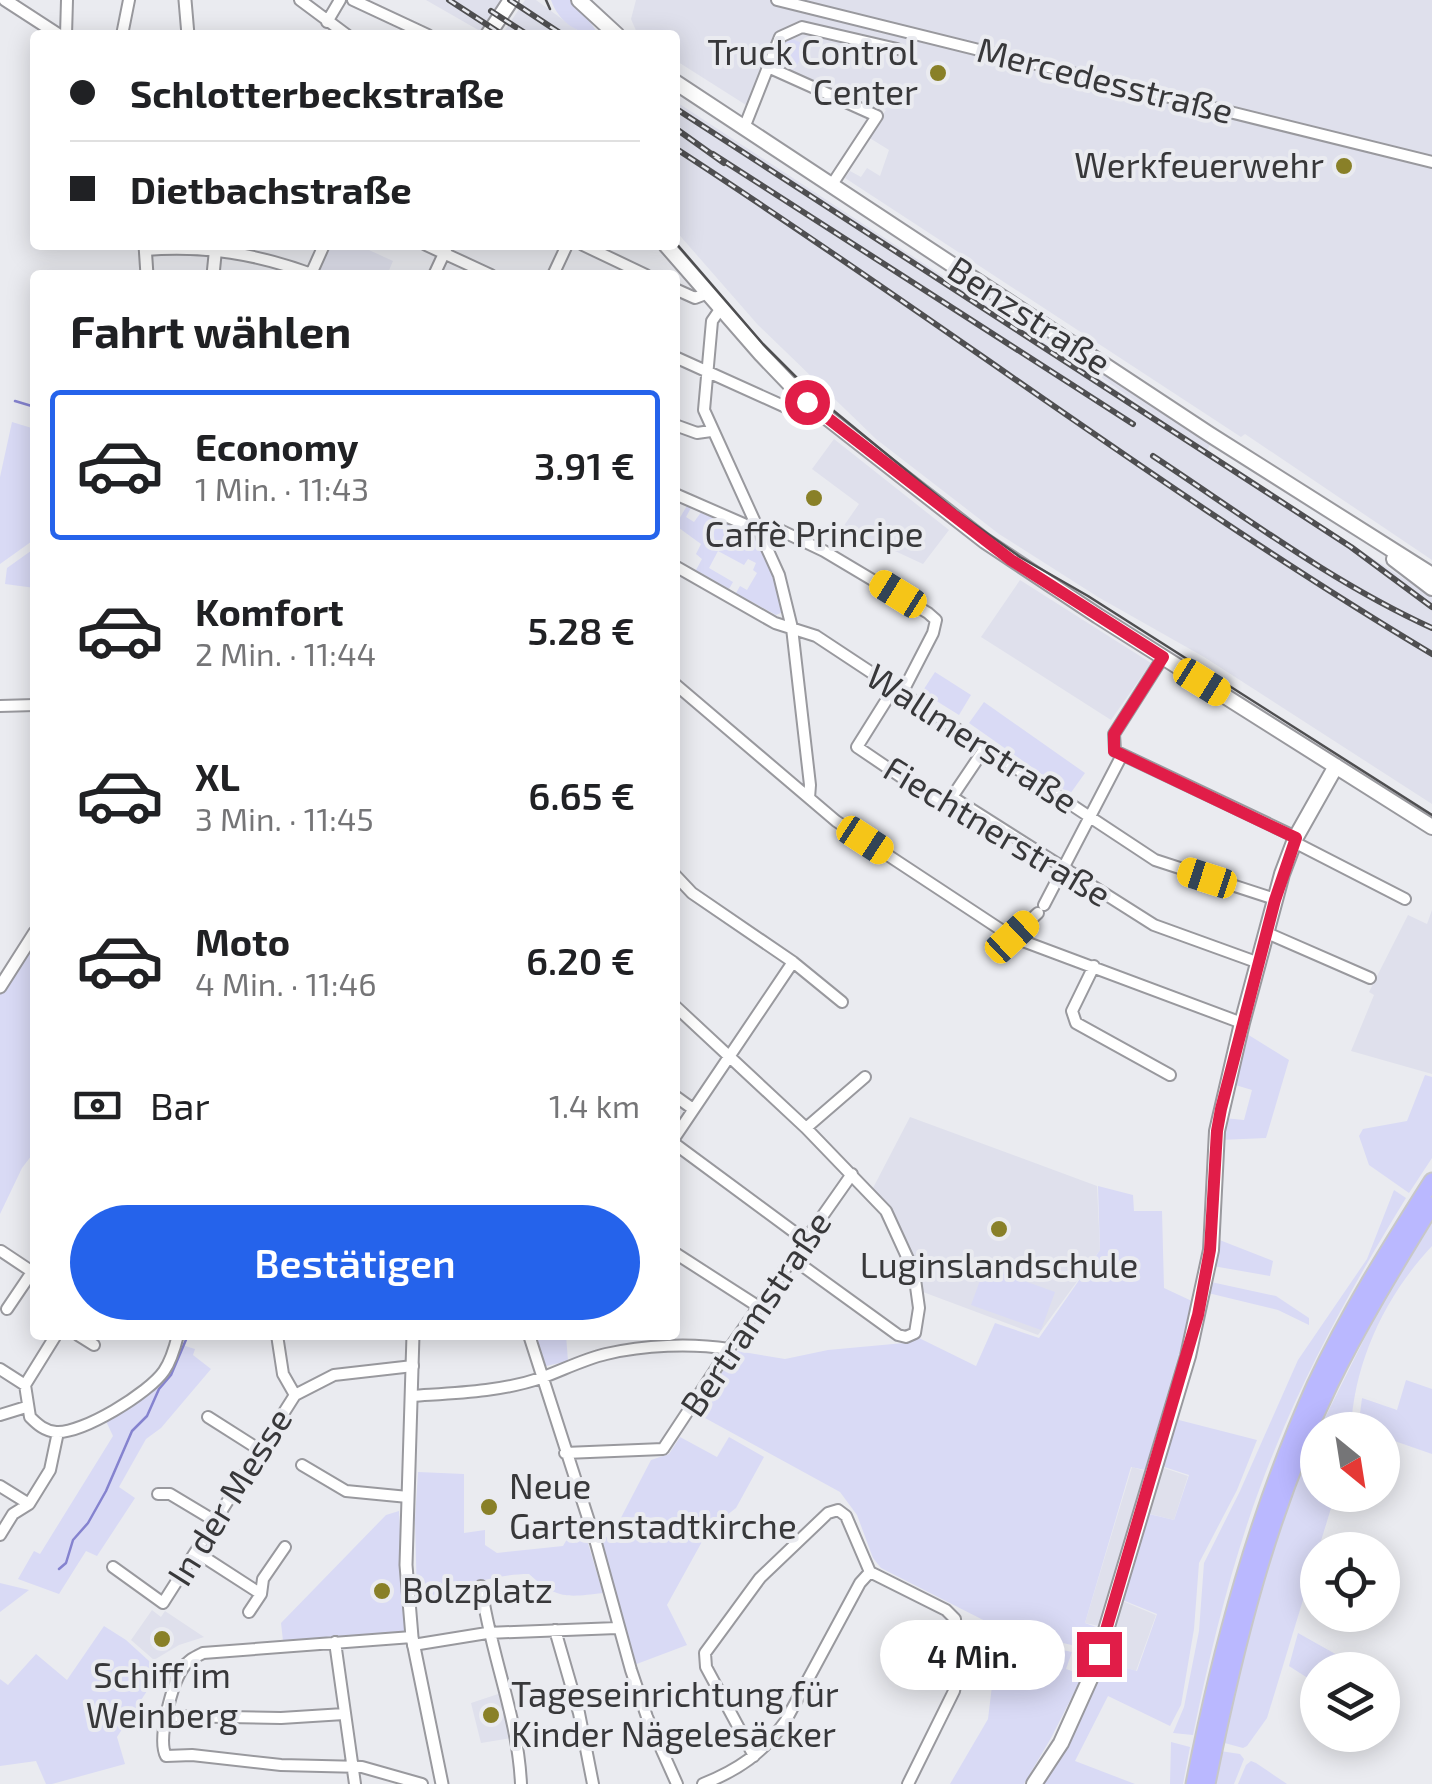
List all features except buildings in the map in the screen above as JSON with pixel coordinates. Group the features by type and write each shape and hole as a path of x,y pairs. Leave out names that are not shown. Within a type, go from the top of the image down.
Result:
{"highway":[{"path":"1194,1784 1227,1632 1280,1469 1317,1382 1361,1297 1432,1181"},
{"path":"1208,1784 1239,1636 1284,1492 1330,1384 1372,1304 1432,1205"}],"main road":[{"path":"491,30 512,0"},
{"path":"579,0 597,7 613,30"},
{"name":"Benzstraße","path":"680,85 1432,576"},
{"path":"670,250 807,402 998,550 1432,828"},
{"name":"Benzstraße","path":"1384,548 1432,588"},
{"path":"1034,1784 1060,1743 1094,1670 1195,1328 1210,1250 1217,1131 1242,1023 1295,840 1336,766"}],"street":[{"path":"5,0 54,30"},
{"path":"124,30 129,0"},
{"path":"185,0 188,30"},
{"path":"300,0 339,30"},
{"path":"327,22 340,0"},
{"path":"354,0 417,30"},
{"name":"Mercedesstraße","path":"777,0 1432,162"},
{"path":"63,30 66,5"},
{"path":"744,128 780,37 802,26 897,49"},
{"path":"768,67 877,116 832,186"},
{"path":"230,250 301,270"},
{"path":"448,250 482,270"},
{"path":"594,250 636,270"},
{"path":"680,291 695,298 708,293"},
{"path":"722,308 712,322 704,410 779,576 792,628 809,798"},
{"path":"680,359 790,409 802,408 807,402"},
{"path":"680,428 696,433 711,431"},
{"path":"680,496 746,525 782,531 824,550 936,620 933,633 898,691"},
{"name":"Wallmerstraße","path":"680,569 775,623 816,636 1155,860 1275,900"},
{"path":"1012,937 1041,908 1091,818 1118,753 1114,734 1163,657"},
{"path":"680,688 836,821 1012,937 1242,1023"},
{"name":"Fiechtnerstraße","path":"898,691 857,747 938,802 952,797 1154,925 1259,963"},
{"path":"0,706 30,705"},
{"path":"952,797 984,748"},
{"path":"1118,753 1404,899"},
{"path":"680,880 842,1002"},
{"path":"1267,933 1370,978"},
{"path":"0,986 30,940"},
{"path":"680,1129 793,962"},
{"path":"1094,966 1072,1011 1076,1023 1170,1075"},
{"path":"680,1011 806,1128 886,1211 914,1272 918,1293 914,1333 906,1337 793,1259"},
{"path":"806,1128 866,1077"},
{"path":"680,1100 693,1109"},
{"path":"680,1148 805,1240"},
{"name":"Bertramstraße","path":"565,1453 658,1451 668,1444 729,1349 852,1174"},
{"path":"1,1251 30,1271"},
{"path":"680,1256 759,1307"},
{"path":"8,1309 30,1277"},
{"path":"53,1340 25,1386 26,1407 38,1425 58,1432 80,1428 154,1383 170,1360 176,1340"},
{"path":"86,1340 94,1345"},
{"path":"278,1340 282,1374 295,1394"},
{"path":"413,1340 406,1565 413,1641 442,1784"},
{"path":"531,1340 596,1543 617,1628 647,1717 677,1784"},
{"path":"412,1396 489,1390 542,1378 604,1354 707,1345 729,1349"},
{"name":"In der Messe","path":"113,1566 163,1603 295,1394 324,1379 353,1371 413,1366"},
{"path":"0,1370 25,1386"},
{"path":"0,1415 26,1407"},
{"path":"208,1417 260,1450"},
{"path":"0,1535 13,1514 29,1504 50,1470 58,1432"},
{"path":"302,1466 346,1491 408,1497"},
{"path":"0,1486 29,1504"},
{"path":"158,1494 170,1494 215,1521"},
{"path":"754,1756 706,1666 706,1653 760,1578 828,1513 838,1510 846,1516 870,1572 946,1610 956,1620 959,1667 954,1691 908,1784"},
{"path":"249,1612 261,1594 262,1579 285,1548"},
{"path":"196,1552 261,1594"},
{"path":"703,1784 741,1767 770,1743 846,1607 870,1572"},
{"path":"481,1586 488,1633 514,1728 521,1784"},
{"path":"422,1784 352,1766 166,1756 162,1748 164,1723 182,1669 203,1653 335,1642 617,1628"},
{"path":"555,1630 579,1712 593,1784"},
{"path":"335,1642 355,1784"},
{"path":"168,1716 282,1718 344,1714"}],"shaded area":[{"path":"426,0 501,0 478,30"},
{"path":"525,0 536,0 577,30 505,30"},
{"path":"551,0 575,0 596,30 580,30 558,14"},
{"path":"636,0 1432,0 1432,560 1245,434 1241,437 845,178 850,171 861,177 867,168 880,176 889,150 868,137 886,110 765,60 746,105 680,63 680,30 636,30 631,19"},
{"path":"792,39 807,45 795,69 777,62 786,42"},
{"path":"680,104 1163,420 936,264 943,262 1211,443 1207,450 1432,597 1432,804 1204,657 1098,597 999,534 876,439 758,325 680,236"},
{"path":"325,250 369,250 393,261 389,270 315,270"},
{"path":"12,422 30,427 30,543 0,564 0,477"},
{"path":"834,439 949,530 923,564 843,527 859,504 812,469"},
{"path":"688,504 692,506 686,517 694,522 702,511 757,535 771,560 783,612 776,615 736,593 740,586 747,590 757,573 753,570 756,563 748,559 744,565 718,551 709,568 733,582 729,589 696,570 702,559 696,554 701,544 680,529 680,518"},
{"path":"30,552 30,587 5,584 7,568"},
{"path":"1020,580 1151,663 1111,720 981,637"},
{"path":"935,672 971,695 959,715 922,692"},
{"path":"984,702 1085,773 1070,794 969,723"},
{"path":"1432,910 1432,1074 1351,1051 1374,995 1369,992 1408,915 1427,924"},
{"path":"30,950 30,1158 0,1214 0,994"},
{"path":"1247,1034 1289,1060 1266,1138 1220,1140 1224,1118 1244,1120 1252,1090 1232,1084"},
{"path":"1425,1075 1432,1077 1432,1158 1409,1193 1369,1165 1359,1136 1363,1129 1407,1121"},
{"name":"Luginslandschule","path":"910,1117 1097,1186 1100,1250 1038,1335 923,1292 889,1209 873,1188"},
{"path":"1098,1186 1133,1195 1134,1211 1162,1211 1164,1288 1194,1302 1145,1470 1131,1467 1085,1623 1099,1628 1092,1650 997,1627 881,1568 873,1558 857,1515 840,1492 694,1412 737,1351 785,1359 919,1338 976,1366 995,1323 1039,1338 1100,1250"},
{"path":"1394,1190 1406,1198 1319,1352 1261,1484 1227,1590 1193,1735 1173,1733 1184,1707 1199,1631 1204,1563 1298,1360 1367,1259"},
{"path":"1432,1223 1432,1246 1400,1286 1375,1330 1358,1379 1352,1412 1328,1412 1379,1309"},
{"path":"1217,1239 1273,1261 1270,1276 1213,1266"},
{"path":"985,1267 1055,1292 1041,1330 971,1305"},
{"path":"1211,1282 1276,1296 1309,1318 1309,1325 1278,1310 1208,1293"},
{"path":"530,1340 566,1340 568,1361 542,1367"},
{"path":"182,1345 195,1349 193,1355 211,1369 161,1428 146,1439 119,1487 135,1498 97,1556 86,1551 59,1594 18,1579 34,1551 40,1554 113,1436 105,1419 160,1381"},
{"path":"1406,1380 1432,1389 1432,1454 1400,1443 1400,1412 1360,1412 1362,1398 1397,1410"},
{"path":"1171,1418 1257,1440 1237,1490 1199,1563 1194,1629 1181,1705 1170,1726 1108,1696 1075,1761 1135,1784 1039,1784 1102,1661 1137,1671 1157,1614 1120,1599 1145,1513 1174,1520 1189,1475 1158,1465"},
{"path":"680,1437 717,1457 729,1437 764,1457 736,1508 709,1529 667,1605 687,1645 634,1665 600,1540 612,1535 651,1460 669,1454"},
{"path":"1158,1466 1188,1476 1174,1520 1146,1513"},
{"path":"1132,1467 1145,1471 1099,1626 1085,1623"},
{"path":"418,1472 464,1474 464,1533 485,1530 485,1545 497,1553 563,1546 580,1517 603,1593 563,1595 547,1589 529,1574 487,1580 417,1599"},
{"path":"1300,1476 1300,1512 1330,1512 1324,1532 1300,1532 1300,1610 1267,1718 1243,1748 1221,1742 1240,1663"},
{"path":"399,1511 405,1634 283,1641 281,1623 386,1515"},
{"path":"0,1583 29,1590 0,1612"},
{"path":"1120,1600 1156,1615 1136,1671 1102,1660"},
{"path":"152,1610 161,1617 165,1611 204,1637 179,1645 154,1660 131,1640"},
{"path":"104,1626 160,1671 117,1737 125,1764 52,1784 46,1784 36,1761 0,1766 0,1679 8,1685 36,1654 67,1680"},
{"path":"1298,1633 1332,1652 1300,1652 1300,1673 1289,1666"},
{"path":"998,1636 1072,1652 1066,1669 1083,1675 1024,1784 950,1784 988,1719"},
{"name":"Tageseinrichtung für Kinder Nägelesäcker","path":"501,1693 512,1738 481,1743 471,1703"},
{"path":"1171,1742 1190,1747 1183,1784 1170,1784"},
{"path":"1220,1751 1240,1754 1244,1759 1234,1784 1214,1784"},
{"path":"1251,1761 1256,1763 1287,1784 1238,1784"}],"waterway":[{"path":"15,401 30,406"},
{"path":"59,1569 106,1491 132,1431 147,1416 159,1389 171,1375 186,1340"}],"tram line":[{"path":"546,0 550,9"},
{"path":"680,248 763,344 812,393 956,511 1020,557 1088,596 1432,815"}],"railway":[{"path":"449,0 495,30"},
{"path":"510,0 555,30"},
{"path":"491,11 520,30"},
{"path":"680,111 1351,547 1432,607"},
{"path":"680,132 724,163"},
{"path":"680,151 1239,532 1432,654"},
{"path":"713,154 1133,424"},
{"path":"1153,456 1324,570 1432,628"}],"place":[{"name":"Truck Control Center","path":"938,73"},
{"name":"Werkfeuerwehr","path":"1344,166"},
{"name":"Caffè Principe","path":"814,498"},
{"name":"Luginslandschule","path":"999,1229"},
{"name":"Neue Gartenstadtkirche","path":"489,1507"},
{"name":"Bolzplatz","path":"382,1591"},
{"name":"Schiff im Weinberg","path":"162,1639"},
{"name":"Tageseinrichtung für Kinder Nägelesäcker","path":"491,1715"}],"route":[{"path":"807,402 1011,560 1163,657 1114,734 1114,751 1296,838 1282,874 1221,1109 1210,1250 1198,1315 1099,1654"}]}
